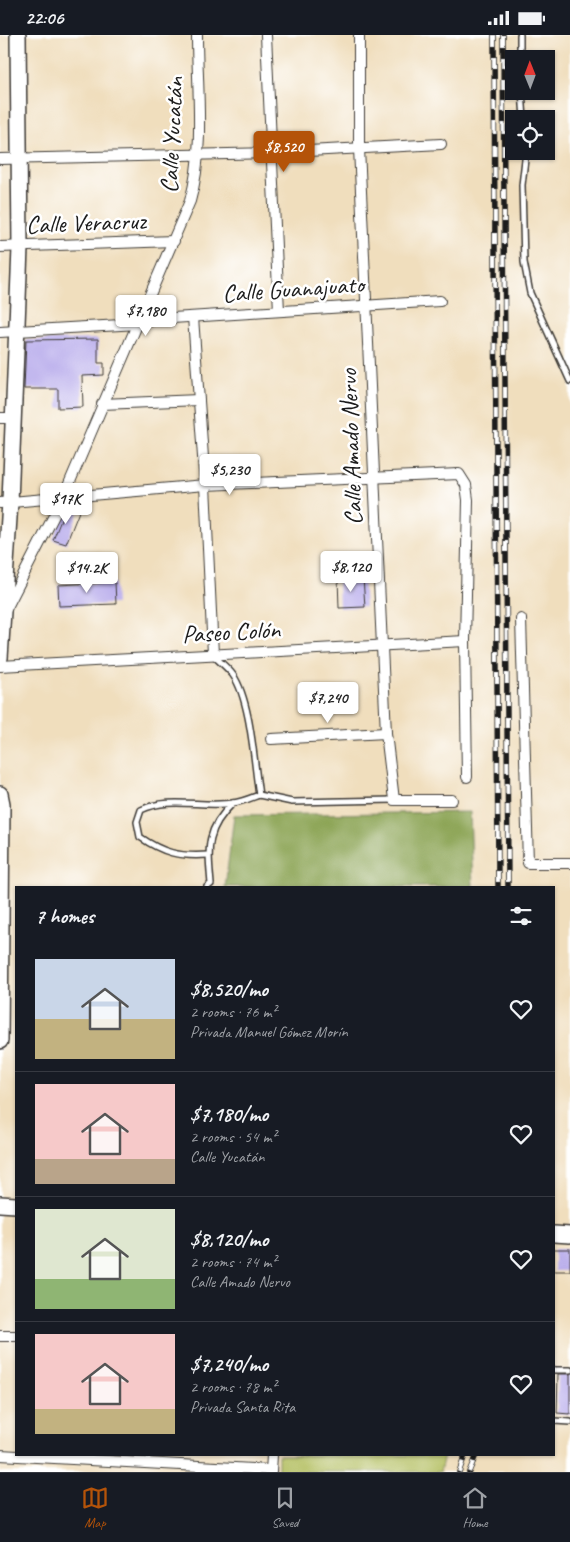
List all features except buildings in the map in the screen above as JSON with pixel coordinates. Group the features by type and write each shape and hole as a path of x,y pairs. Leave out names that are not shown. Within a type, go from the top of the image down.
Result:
{"street":[{"path":"0,658 3,616 6,418 15,332 20,247 18,35"},
{"name":"Calle Yucatán","path":"3,616 63,498 102,403 174,241 195,184 197,155 197,35"},
{"path":"266,35 270,153 279,311"},
{"name":"Calle Amado Nervo","path":"359,35 358,148 381,645 386,733 394,800"},
{"path":"0,159 270,153 441,143"},
{"name":"Calle Veracruz","path":"0,247 174,241"},
{"name":"Calle Guanajuato","path":"0,332 138,323 156,319 440,301"},
{"path":"193,317 205,485 213,654"},
{"path":"102,403 199,399"},
{"path":"5,503 205,485 374,476 459,474 466,485 468,500 465,641 467,777"},
{"path":"520,619 528,863 570,863"},
{"name":"Paseo Colón","path":"0,666 465,641"},
{"path":"271,739 386,733"},
{"path":"394,800 452,800"},
{"path":"0,1041 1,801"},
{"path":"0,1203 15,1205"},
{"path":"555,1234 570,1235"},
{"path":"0,1335 15,1336"},
{"path":"0,1455 15,1456"},
{"path":"17,1456 272,1471 272,1456"}],"lane":[{"path":"520,35 520,50"},
{"path":"525,160 522,185 524,262 530,293 570,381"},
{"path":"213,654 234,675 242,697 249,727 259,795"},
{"path":"208,855 183,856 156,848 140,837 137,823 141,810 153,805 173,803 233,803 259,795 292,802 394,800"},
{"path":"209,886 208,855 213,833 220,816 233,803"},
{"path":"555,1370 570,1370"},
{"path":"555,1421 570,1422"}],"green space":[{"path":"470,812 473,886 225,886 234,815"},
{"path":"278,1456 444,1456 440,1472 278,1472"}],"railway":[{"path":"494,35 498,886"},
{"path":"503,35 508,886"},
{"path":"459,1472 465,1456"},
{"path":"469,1472 476,1456"}]}
